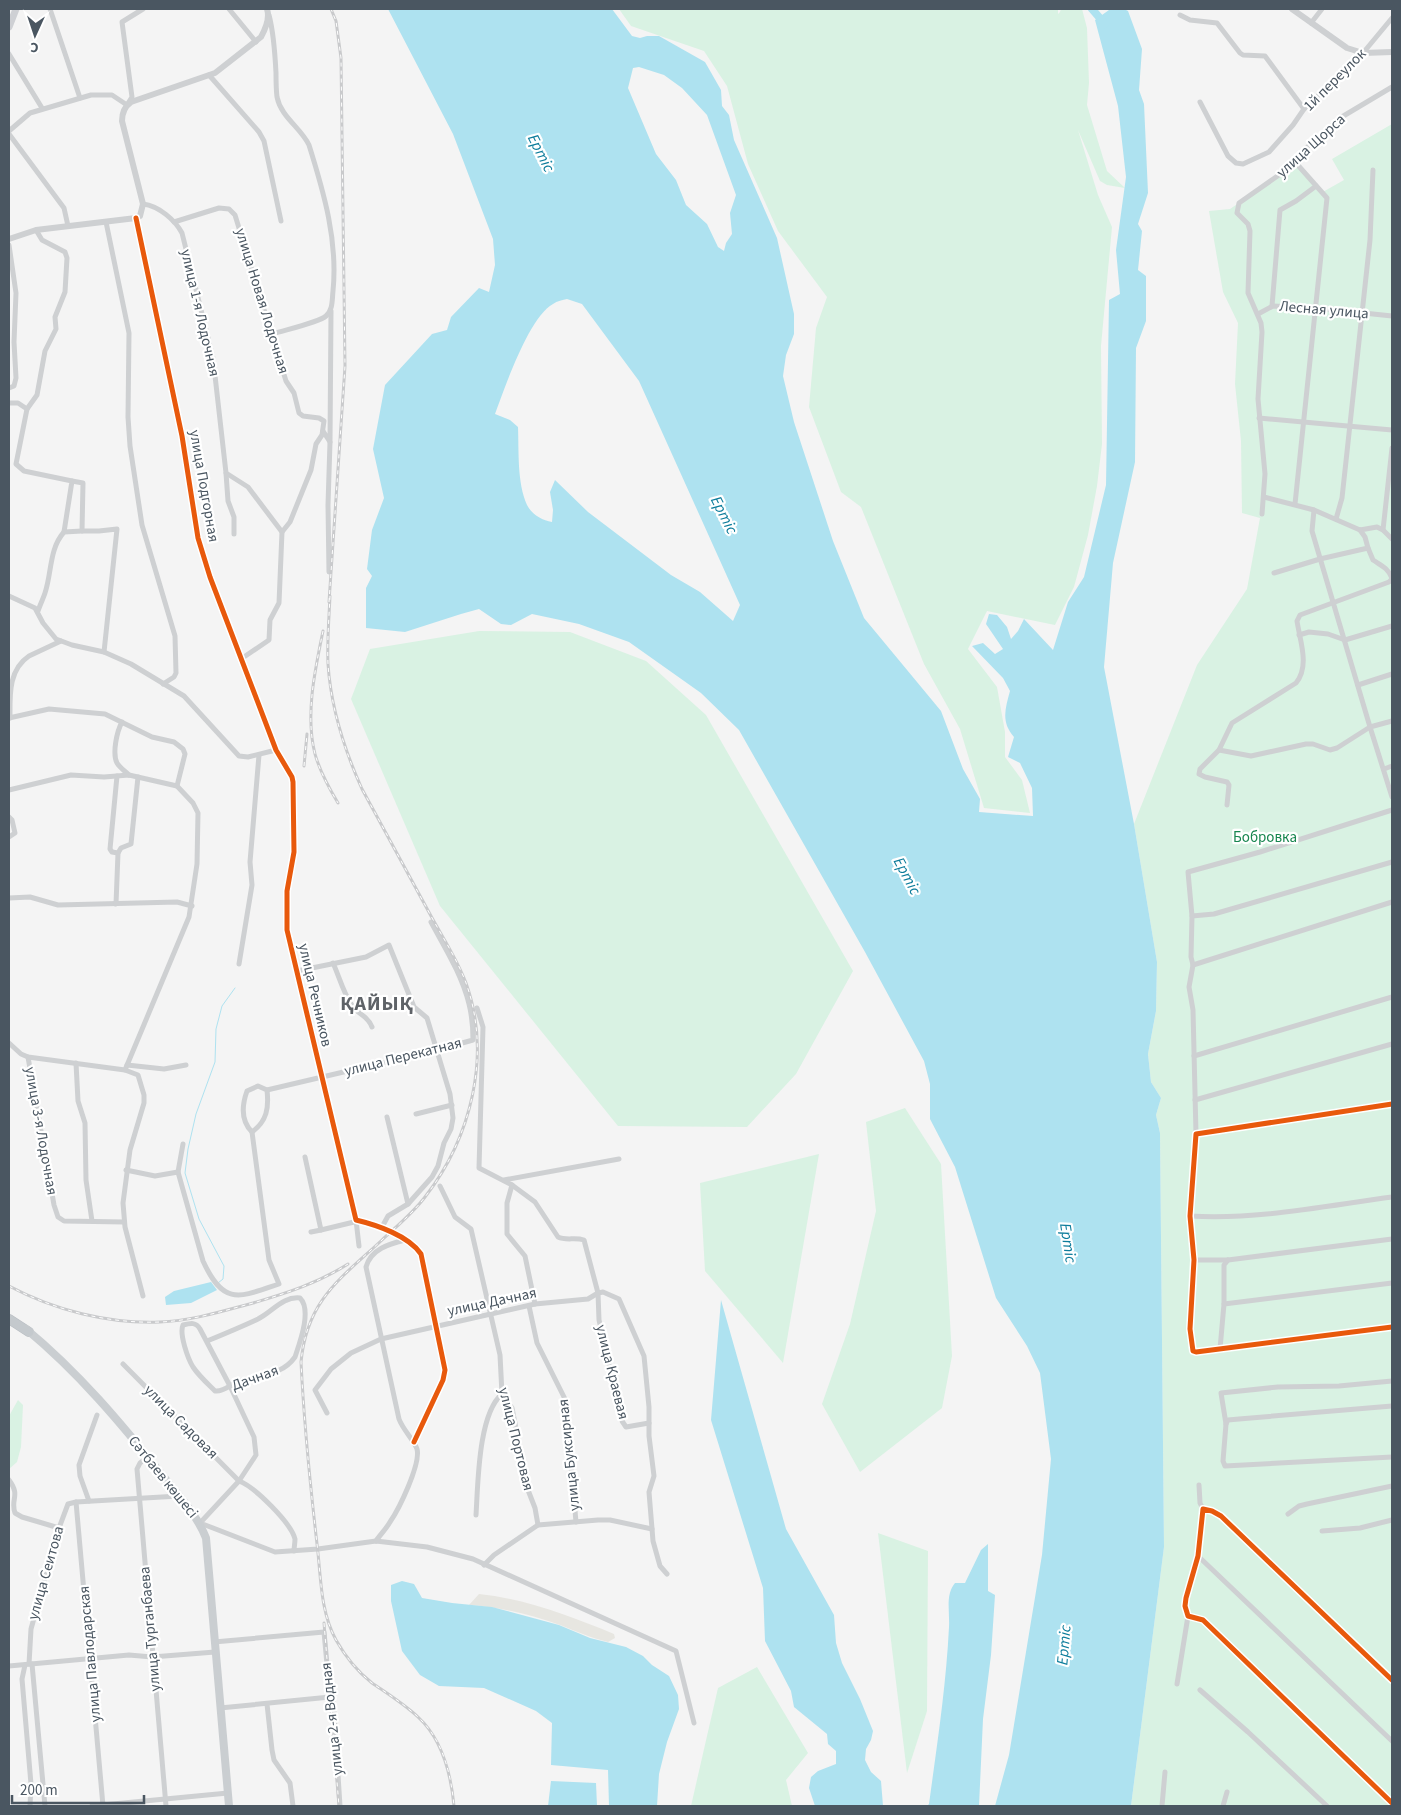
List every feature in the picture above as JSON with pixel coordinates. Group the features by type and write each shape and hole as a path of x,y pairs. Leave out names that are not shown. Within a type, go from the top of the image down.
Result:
{"highway":[{"path":"9,1319 29,1332"}],"main road":[{"path":"9,27 16,9"},
{"name":"Сәтбаев көшесі","path":"9,1315 88,1386 148,1457 200,1523 206,1538 229,1806"}],"street":[{"path":"50,9 80,98"},
{"path":"9,239 36,230 136,218 142,213 144,204 122,121 123,111 132,98 122,22 143,9"},
{"path":"229,9 256,42"},
{"path":"1292,9 1347,48 1363,54 1392,52"},
{"path":"1310,23 1322,9"},
{"path":"127,105 215,73 261,37 265,30 268,12"},
{"path":"268,12 273,29 275,47 277,97 284,113 309,146 323,189 335,255 331,309 328,505 329,572"},
{"path":"1180,15 1190,20 1217,23 1240,53 1243,55 1264,56 1304,109"},
{"name":"1й переулок","path":"1200,102 1228,156 1236,163 1243,164 1269,152 1293,125 1304,109 1363,54 1392,18"},
{"path":"9,55 42,108"},
{"path":"209,75 259,132 264,141 280,221"},
{"name":"улица Щорса","path":"1258,314 1248,293 1250,231 1248,224 1237,213 1239,203 1296,164 1303,151 1340,118 1392,88"},
{"path":"68,226 64,208 9,132 30,112 80,98 107,94 118,98 127,105"},
{"path":"1295,504 1328,198 1296,164"},
{"path":"1336,519 1342,498 1370,240 1373,170"},
{"path":"1272,306 1280,210 1316,186"},
{"name":"улица 1-я Лодочная","path":"144,204 154,206 174,222 182,233 213,358 228,500 234,517 234,534"},
{"name":"улица Новая Лодочная","path":"174,222 219,208 225,208 235,215 286,381 295,398 299,413 308,418 323,419 323,431"},
{"name":"улица Подгорная","path":"136,218 182,436 198,538 210,577 276,750"},
{"path":"106,222 129,332 128,417 130,446 142,525 175,636 176,674 174,678 163,684"},
{"path":"36,230 42,240 65,252 65,292 56,317 56,329 45,351 37,395 27,410 16,464 24,471 83,483 82,531"},
{"path":"9,245 16,293 14,342 16,378 14,386 9,388"},
{"name":"Лесная улица","path":"1258,314 1272,306 1316,308 1392,316"},
{"path":"272,334 321,319 331,309"},
{"path":"1258,314 1262,332 1258,399 1265,467 1262,514"},
{"path":"9,403 18,403 27,410"},
{"path":"1259,418 1392,430"},
{"path":"242,658 269,640 270,620 279,603 282,532 290,522 296,508 311,470 316,444 323,431 330,442"},
{"path":"1383,530 1392,448"},
{"path":"226,473 248,487 282,532"},
{"path":"38,611 45,592 54,547 64,532 72,480"},
{"path":"1227,805 1229,785 1227,782 1204,777 1199,774 1200,769 1219,750 1232,723 1291,686 1302,676 1304,667 1297,620 1300,615 1389,582 1392,579 1383,564 1373,560 1365,537 1360,530 1314,510 1264,497"},
{"path":"1314,510 1312,531 1392,797"},
{"path":"1360,530 1377,527 1392,539"},
{"path":"64,532 117,528 104,652"},
{"path":"1274,573 1320,559 1368,548"},
{"path":"9,596 35,608 51,634 61,641 104,652 131,664 184,696 236,753 243,757 276,750"},
{"path":"1299,635 1309,632 1328,634 1345,640 1392,626"},
{"path":"61,641 24,659 16,670 10,688 9,718 49,709 105,714 152,737 174,742 183,749 185,759 177,786"},
{"path":"1358,685 1392,674"},
{"path":"1219,750 1251,756 1306,744 1313,744 1330,750 1342,746 1370,727 1392,721"},
{"path":"122,722 116,739 116,760 129,775"},
{"name":"улица Речников","path":"276,750 293,782 294,852 287,891 287,930 356,1220 359,1246"},
{"path":"239,964 252,891 250,862 259,755"},
{"path":"1384,769 1392,766"},
{"path":"9,790 71,775 129,775 177,786 193,803 198,813 197,864 189,917 126,1068 138,1075 144,1096 144,1103 126,1170 123,1203 124,1222 143,1296"},
{"path":"117,776 110,848 112,852 118,853"},
{"path":"116,904 118,853 121,848 131,844 138,777"},
{"path":"1392,810 1188,872 1192,916 1191,957 1193,965 1189,988 1193,1010 1196,1134 1190,1216 1194,1260 1190,1323 1193,1351 1392,1327"},
{"path":"9,817 12,820 15,833 9,837"},
{"path":"1192,916 1214,914 1392,862"},
{"path":"9,898 30,897 58,905 177,902 192,906"},
{"path":"1193,965 1392,902"},
{"name":"улица Перекатная","path":"252,1132 244,1119 245,1097 247,1092 253,1087 262,1087 267,1090 473,1040 467,996 431,922"},
{"path":"297,971 333,962 366,958 389,945 414,1007 428,1018 452,1106 453,1124 444,1143 438,1166 423,1189 408,1204 388,1216 382,1227"},
{"path":"333,962 350,1003 369,1019 372,1027"},
{"path":"1194,1056 1392,997"},
{"name":"улица Краевая","path":"477,1008 482,1027 479,1168 512,1185 535,1202 558,1237 562,1239 584,1240 598,1293 598,1320 622,1421 626,1427 649,1424"},
{"path":"9,1043 21,1054 28,1057"},
{"path":"1195,1100 1392,1044"},
{"name":"улица 3-я Лодочная","path":"124,1222 64,1221 58,1217 28,1057 126,1068 164,1069 186,1064"},
{"path":"76,1063 78,1101 85,1123 86,1180 92,1221"},
{"path":"183,1144 178,1172 203,1261 208,1272 216,1283 233,1296 240,1296 279,1284 269,1260 252,1132 264,1121 267,1112 267,1090"},
{"path":"1196,1134 1392,1104"},
{"path":"416,1114 452,1106"},
{"path":"387,1117 408,1204"},
{"path":"305,1157 321,1230"},
{"path":"503,1180 618,1159"},
{"path":"126,1170 155,1176 178,1172"},
{"path":"512,1185 507,1203 507,1234 525,1256 535,1304"},
{"name":"улица Портовая","path":"440,1186 455,1217 471,1229 500,1354 502,1394 512,1408 528,1490 535,1508 538,1525"},
{"path":"1190,1216 1219,1218 1265,1215 1392,1197"},
{"path":"311,1232 356,1220 382,1227 405,1240 418,1249 421,1254 445,1370 443,1380 414,1442"},
{"path":"1194,1260 1228,1260 1392,1238"},
{"path":"376,1541 391,1522 411,1480 418,1456 414,1442 403,1430 399,1419 366,1266 374,1253 388,1244 405,1240"},
{"path":"1220,1349 1224,1304 1224,1265 1228,1260"},
{"path":"1224,1304 1392,1283"},
{"name":"улица Краевая","path":"598,1293 603,1292 619,1298 644,1356 649,1407 649,1436 654,1476 649,1492 653,1541 660,1566 668,1574"},
{"name":"улица Дачная","path":"327,1413 315,1390 316,1387 331,1369 351,1353 381,1339 535,1304 588,1299 598,1293"},
{"name":"Дачная","path":"300,1298 303,1302 306,1314 295,1358 275,1373 238,1382 220,1391 216,1391 192,1366 181,1332 183,1325 193,1323 198,1325 207,1341 259,1318 274,1306 291,1299 300,1298"},
{"name":"улица Буксирная","path":"528,1306 537,1343 565,1399 576,1522"},
{"path":"207,1341 254,1437 256,1455 239,1480 200,1523 275,1552 376,1541 427,1547 473,1559 676,1651 694,1723"},
{"name":"улица Садовая","path":"123,1364 239,1480 246,1483 276,1510 295,1539 294,1551"},
{"path":"1392,1381 1221,1393 1226,1424 1223,1461 1225,1466 1392,1457"},
{"path":"476,1515 480,1449 493,1403 502,1394"},
{"path":"1226,1424 1228,1420 1392,1406"},
{"path":"89,1501 80,1476 79,1465 97,1415"},
{"name":"улица Турганбаева","path":"148,1457 140,1463 137,1469 166,1806"},
{"path":"9,1480 16,1493 15,1514 59,1528"},
{"path":"1178,1684 1188,1616 1185,1606 1186,1598 1198,1556 1203,1509 1200,1504 1199,1485"},
{"path":"1288,1514 1299,1506 1306,1504 1392,1486"},
{"path":"76,1502 179,1496"},
{"name":"улица Сеитова","path":"45,1806 29,1665 31,1629 59,1528 68,1504 76,1502"},
{"name":"улица Павлодарская","path":"76,1502 103,1806"},
{"path":"1203,1509 1221,1516 1392,1680"},
{"name":"улица Буксирная","path":"484,1565 494,1555 538,1525 610,1520 652,1530"},
{"path":"1322,1530 1360,1528 1392,1520"},
{"path":"1198,1556 1392,1741"},
{"path":"1188,1616 1198,1618 1210,1627 1392,1803"},
{"name":"улица 2-я Водная","path":"214,1642 324,1632 330,1697 333,1697 340,1806"},
{"path":"9,1666 129,1655 152,1657 215,1652"},
{"name":"улица Сеитова","path":"29,1665 22,1679 31,1784 30,1806"},
{"path":"1200,1690 1255,1738 1327,1806"},
{"path":"220,1708 330,1697"},
{"path":"267,1704 274,1760 290,1783 293,1806"},
{"path":"1162,1806 1165,1772"},
{"path":"1223,1806 1227,1792"},
{"path":"92,1806 228,1793"}],"green space":[{"path":"619,9 1058,9 1058,14 1061,9 1082,9 1087,28 1089,83 1087,105 1107,171 1125,188 1107,185 1100,181 1078,130 1098,195 1112,227 1101,346 1102,444 1097,486 1088,535 1074,587 1055,625 987,611 968,649 997,687 1005,732 1005,757 1022,780 1030,813 984,808 960,729 924,664 861,507 841,492 809,407 816,328 827,297 778,231 748,164 727,86 704,51 631,26"},
{"name":"Бобровка","path":"1392,124 1392,1806 1131,1806 1164,1547 1160,1133 1156,1115 1161,1098 1151,1082 1148,1054 1156,1011 1157,962 1134,824 1197,665 1247,589 1260,518 1242,513 1241,441 1235,384 1238,323 1223,292 1209,211 1230,209 1296,164 1321,193 1344,180 1332,159"},
{"path":"479,631 570,632 646,661 706,715 853,971 796,1074 747,1127 618,1126 440,906 351,699 370,649"},
{"path":"905,1108 941,1164 952,1356 942,1408 860,1472 822,1404 850,1324 876,1211 866,1122"},
{"path":"819,1154 783,1363 705,1271 700,1183"},
{"path":"18,1400 23,1405 21,1447 17,1462 9,1469 9,1416"},
{"path":"878,1533 928,1551 927,1711 907,1773"},
{"path":"757,1667 808,1753 786,1780 792,1806 691,1806 718,1688"}],"sand":[{"path":"479,1594 496,1596 548,1609 614,1634 615,1638 608,1642 527,1615 469,1605"}],"water":[{"name":"Ертіс","path":"388,9 612,9 632,36 640,38 659,36 705,62 721,90 722,106 729,115 734,140 777,238 794,314 794,334 786,355 783,376 794,422 833,541 864,618 941,711 963,769 980,799 979,812 1033,816 1032,788 1020,763 1008,757 1014,737 1007,726 1005,715 1010,691 1003,678 972,646 983,643 995,654 1003,649 986,624 989,614 997,615 1007,627 1011,639 1018,631 1024,619 1053,650 1068,602 1084,577 1106,485 1109,300 1120,294 1116,250 1126,177 1118,106 1095,20 1109,10 1124,9 1128,11 1142,49 1139,90 1144,104 1148,193 1138,224 1142,231 1138,270 1146,276 1146,321 1136,348 1135,462 1113,563 1104,667 1134,824 1157,962 1156,1011 1148,1054 1151,1082 1161,1098 1156,1115 1160,1133 1164,1547 1131,1806 995,1806 1009,1755 1042,1555 1051,1459 1040,1373 1027,1346 996,1298 955,1167 930,1119 930,1084 924,1061 865,952 739,730 701,693 629,642 579,624 532,614 511,625 501,624 479,609 405,632 366,628 366,588 372,576 367,569 372,530 384,498 373,449 385,385 432,334 447,330 451,317 479,288 489,292 495,265 493,239 453,134","holes":["639,67 664,75 682,88 707,115 736,195 730,213 732,234 726,243 724,251 718,247 707,224 686,205 676,180 656,154 628,88 633,68","567,299 582,304 639,381 740,605 733,621 700,592 671,575 588,512 555,480 550,492 553,510 552,522 532,512 527,505 520,477 518,427 510,420 495,414 519,354 535,323 544,311 553,304"]},
{"path":"211,1282 217,1290 191,1303 166,1305 165,1297 174,1291"},
{"path":"721,1300 786,1529 834,1615 836,1643 842,1663 873,1731 866,1749 865,1760 871,1772 881,1781 883,1806 815,1806 809,1788 811,1777 818,1771 836,1764 836,1751 828,1744 827,1734 794,1707 791,1691 765,1641 763,1588 711,1420"},
{"path":"988,1544 988,1591 995,1595 991,1655 983,1719 979,1806 927,1806 929,1804 948,1649 950,1593 955,1583 965,1583 981,1550"},
{"path":"402,1581 414,1584 422,1598 492,1607 559,1625 590,1638 626,1647 643,1656 652,1665 669,1676 678,1695 679,1709 667,1742 659,1774 657,1806 609,1806 608,1770 551,1765 552,1723 536,1711 484,1688 439,1686 420,1675 402,1651 391,1601 391,1585"},
{"path":"551,1781 596,1783 597,1806 548,1806"}],"waterway":[{"path":"1092,9 1105,24"},
{"path":"218,1283 223,1279 224,1266 199,1219 185,1173 196,1114 215,1062 216,1029 222,1006 235,988"}],"railway":[{"path":"329,602 345,366 341,58 336,21 331,9"},
{"path":"330,596 328,664 335,713 344,744 362,789 454,957 466,983 474,1010 477,1067 465,1122 441,1174 415,1208 339,1279 318,1306 310,1322 304,1341 301,1362 312,1498 324,1605 336,1640 343,1652 362,1674 413,1712 427,1726 440,1747 444,1758 451,1782 454,1806"},
{"path":"323,631 312,692 312,739 319,767 338,803"},
{"path":"304,766 307,734"},
{"path":"9,1286 44,1302 82,1314 121,1321 160,1322 195,1318 266,1299 314,1282 348,1264"},
{"path":"324,1623 339,1806"}],"cycle path":[{"path":"136,218 182,436 198,538 210,577 276,750 292,777 294,852 287,891 287,930 356,1220 383,1228 401,1237 421,1254 445,1370 443,1380 414,1442"},
{"path":"1392,1104 1196,1134 1190,1216 1194,1260 1190,1329 1193,1351 1196,1352 1392,1327"},
{"path":"1392,1680 1221,1516 1203,1509 1198,1556 1186,1598 1185,1606 1188,1616 1203,1620 1392,1803"}],"district":[{"name":"ҚАЙЫҚ","path":"377,1004"}]}
